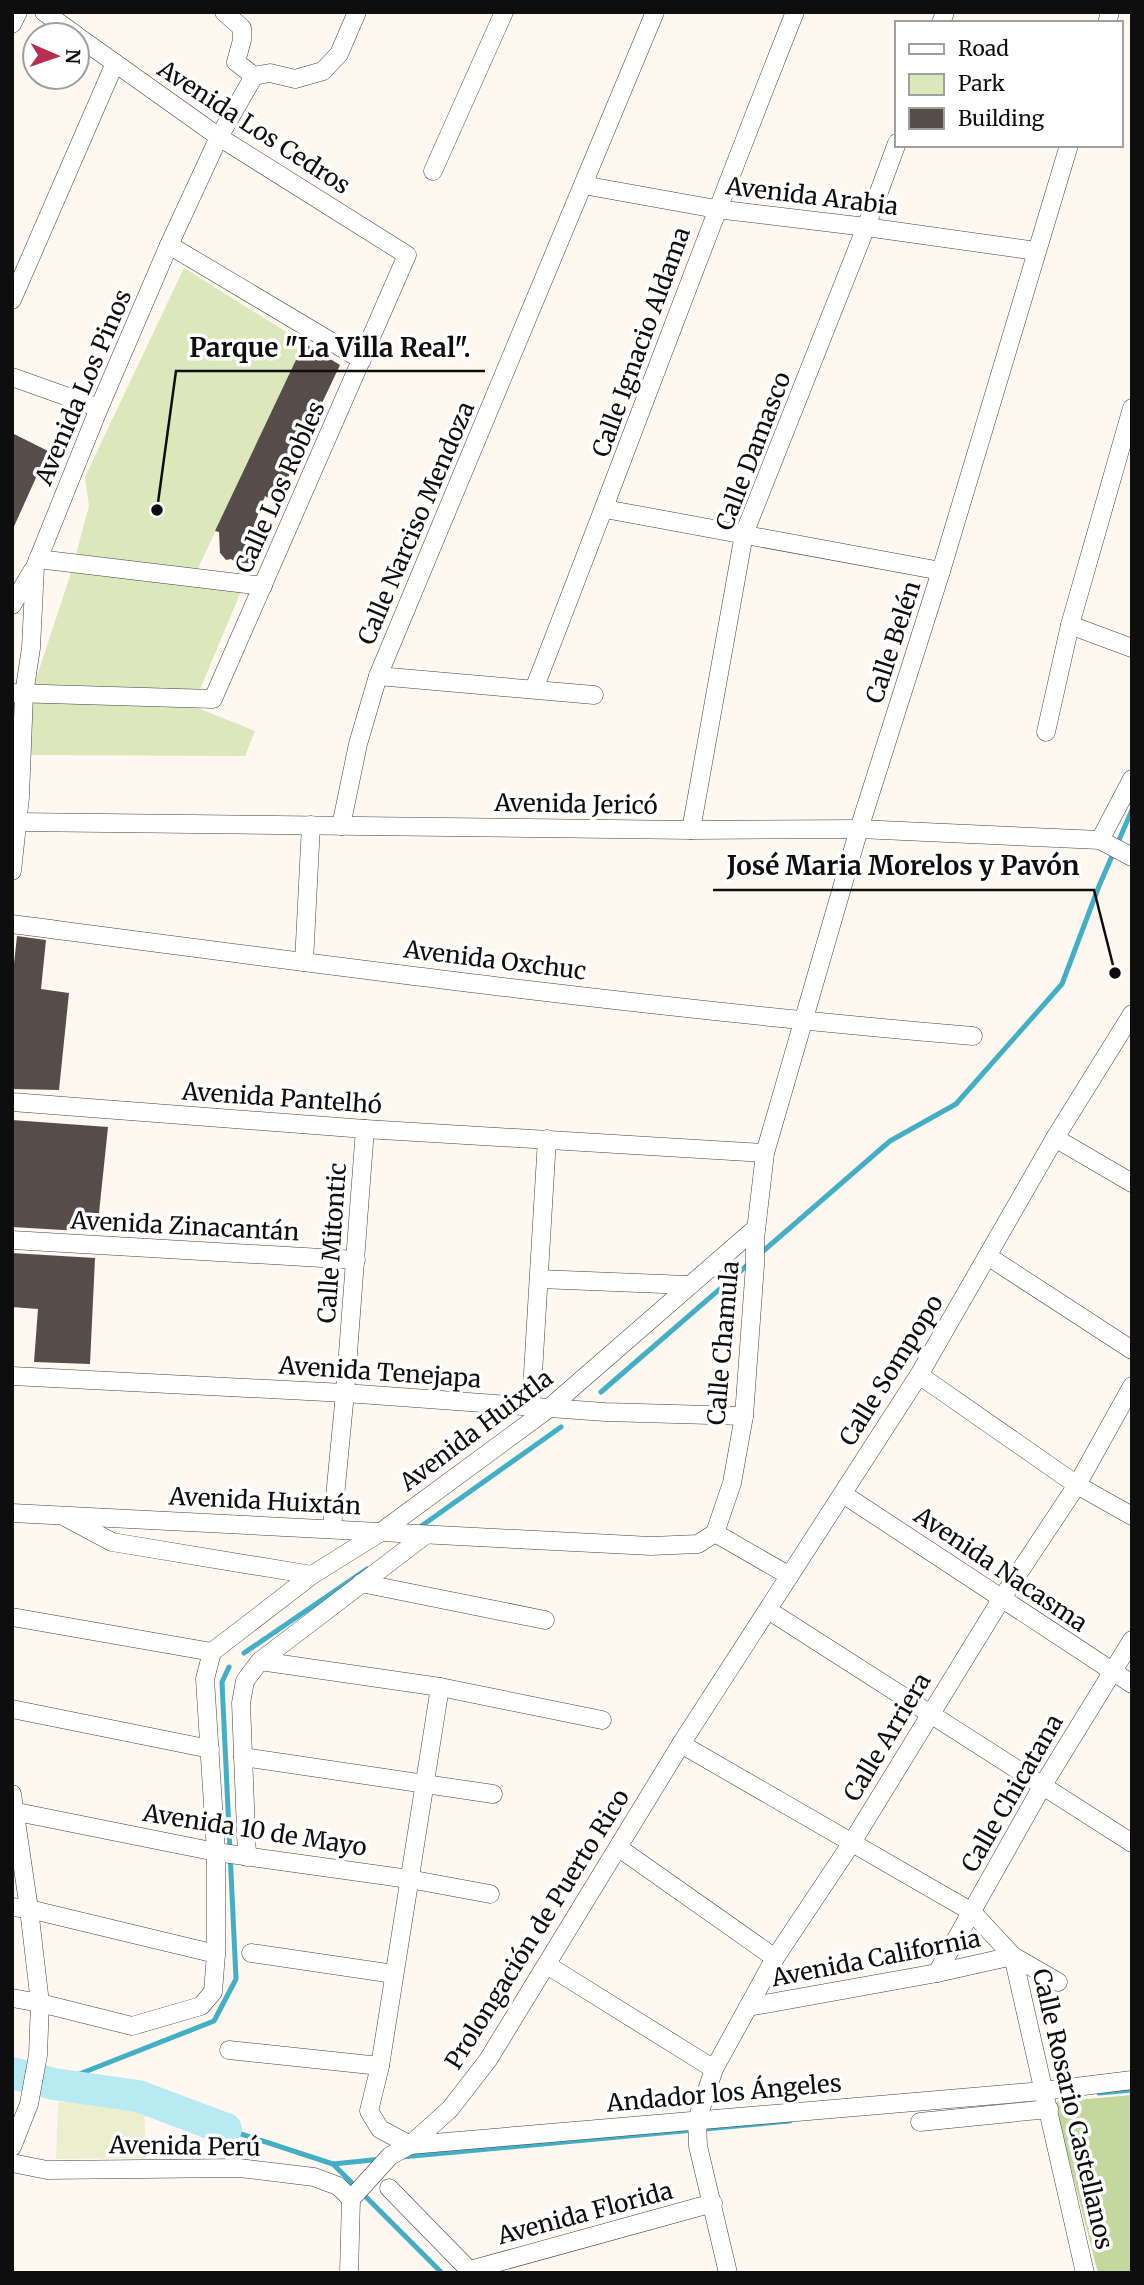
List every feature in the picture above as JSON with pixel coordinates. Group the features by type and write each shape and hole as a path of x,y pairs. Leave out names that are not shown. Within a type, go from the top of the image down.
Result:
{"street":[{"path":"12,24 18,12"},
{"path":"224,12 242,28 236,62 254,76 270,73 295,79 323,71 339,54 357,12"},
{"path":"433,170 504,12"},
{"name":"Calle Narciso Mendoza","path":"341,826 358,744 378,676 655,12"},
{"name":"Calle Ignacio Aldama","path":"534,690 605,509 716,209 794,12"},
{"name":"Avenida Los Cedros","path":"91,46 219,137 407,255"},
{"path":"12,300 115,63"},
{"name":"Avenida Los Pinos","path":"12,871 17,822 18,694 30,648 36,563 169,245 219,137 254,76"},
{"name":"Calle Damasco","path":"691,830 744,534 895,147"},
{"name":"Calle Belén","path":"765,1153 859,830 941,571 1068,147"},
{"name":"Avenida Arabia","path":"583,185 716,209 1036,251"},
{"path":"169,245 362,360"},
{"name":"Calle Los Robles","path":"18,694 213,699 407,255"},
{"path":"12,377 99,408"},
{"path":"1046,732 1070,625 1132,408"},
{"path":"605,509 941,571"},
{"path":"12,605 36,563 263,586"},
{"path":"1070,625 1132,648"},
{"path":"378,676 594,695"},
{"path":"1104,841 1132,779"},
{"name":"Avenida Jericó","path":"17,822 859,830 1104,841 1131,856"},
{"path":"304,962 311,825"},
{"name":"Avenida Oxchuc","path":"12,924 304,962 802,1021 973,1036"},
{"name":"Calle Sompopo","path":"681,1744 919,1375 1055,1138 1131,1019"},
{"name":"Avenida Pantelhó","path":"12,1102 365,1129 547,1139"},
{"name":"Calle Mitontic","path":"332,1528 365,1129"},
{"path":"1055,1138 1132,1183"},
{"path":"539,1408 539,1279 547,1139 765,1153"},
{"name":"Calle Chamula","path":"715,1533 732,1483 744,1416 755,1233 765,1153"},
{"name":"Avenida Huixtla","path":"212,1652 313,1575 381,1532 755,1233"},
{"name":"Avenida Zinacantán","path":"12,1240 356,1260"},
{"path":"989,1257 1132,1350"},
{"path":"539,1279 688,1285"},
{"path":"919,1375 1077,1485 1132,1516"},
{"name":"Avenida Tenejapa","path":"12,1376 345,1393 539,1408 744,1416"},
{"name":"Calle Arriera","path":"697,2132 714,2069 775,1958 851,1844 1002,1598 1077,1485 1132,1386"},
{"name":"Avenida Nacasma","path":"843,1494 1132,1684"},
{"name":"Avenida Huixtán","path":"12,1513 651,1546 698,1544 715,1533"},
{"path":"61,1515 112,1542 313,1575"},
{"path":"715,1533 788,1575"},
{"path":"12,1998 132,2026 201,2006 213,1992 216,1954 232,1854 243,1757 241,1703 245,1681 260,1661 424,1536"},
{"path":"361,1583 545,1620"},
{"path":"768,1610 1132,1843"},
{"path":"12,1617 212,1652 205,1679 210,1749 232,1854"},
{"name":"Calle Chicatana","path":"937,1973 1042,1785 1132,1640"},
{"path":"260,1661 440,1687 602,1720"},
{"path":"410,2146 380,2129 369,2111 380,2066 440,1687"},
{"path":"12,1709 210,1749"},
{"path":"681,1744 972,1912 1013,1956 1058,1982"},
{"name":"Prolongación de Puerto Rico","path":"353,2197 390,2156 410,2146 450,2109 488,2060 681,1744"},
{"path":"243,1757 493,1794"},
{"path":"12,2147 29,2104 38,2055 40,2003 21,1908 13,1805"},
{"name":"Avenida 10 de Mayo","path":"13,1805 232,1854 490,1894"},
{"name":"Avenida California","path":"618,1848 775,1958"},
{"path":"21,1908 216,1954"},
{"path":"251,1953 394,1974"},
{"name":"Avenida California","path":"748,2007 937,1973 1013,1956"},
{"name":"Calle Rosario Castellanos","path":"1013,1956 1085,2273"},
{"path":"547,1965 714,2069"},
{"path":"229,2050 380,2066"},
{"path":"920,2122 1132,2080"},
{"name":"Andador los Ángeles","path":"410,2146 697,2132 1046,2099"},
{"path":"697,2132 727,2273"},
{"name":"Avenida Perú","path":"12,2163 47,2170 239,2168 314,2177 338,2186 353,2197"},
{"path":"389,2189 471,2271"},
{"path":"349,2273 353,2197"},
{"name":"Avenida Florida","path":"471,2271 713,2203"}],"green space":[{"path":"184,268 304,343 192,581 242,589 193,706 255,731 245,756 31,755 27,706 70,576 89,506 85,477"},
{"path":"1132,2095 1132,2273 1098,2273 1054,2102"},
{"path":"58,2102 144,2102 146,2158 56,2159"}],"building":[{"path":"304,343 340,365 314,420 303,451 284,484 286,485 278,503 265,496 244,552 255,564 226,560 220,553 219,532 215,531"},
{"path":"12,433 48,451 12,531"},
{"path":"17,936 46,940 41,989 69,993 59,1090 12,1089 12,982"},
{"path":"12,1120 108,1127 97,1232 12,1227"},
{"path":"12,1253 95,1258 90,1364 34,1362 38,1309 12,1307"}],"waterway":[{"path":"761,1253 890,1141 956,1104 1062,984 1099,886 1132,810"},
{"path":"601,1392 751,1262"},
{"path":"420,1527 561,1427"},
{"path":"244,1653 367,1569"},
{"path":"54,2084 214,2021 236,1979 222,1682 229,1667"},
{"path":"12,2073 54,2084 138,2096 226,2129"},
{"path":"1099,2093 1132,2090"},
{"path":"402,2157 790,2121"},
{"path":"226,2129 333,2164 382,2159"},
{"path":"333,2164 442,2273"}],"place":[{"name":"Parque \"La Villa Real\".","path":"157,510"},
{"name":"José Maria Morelos y Pavón","path":"1115,973"}]}
